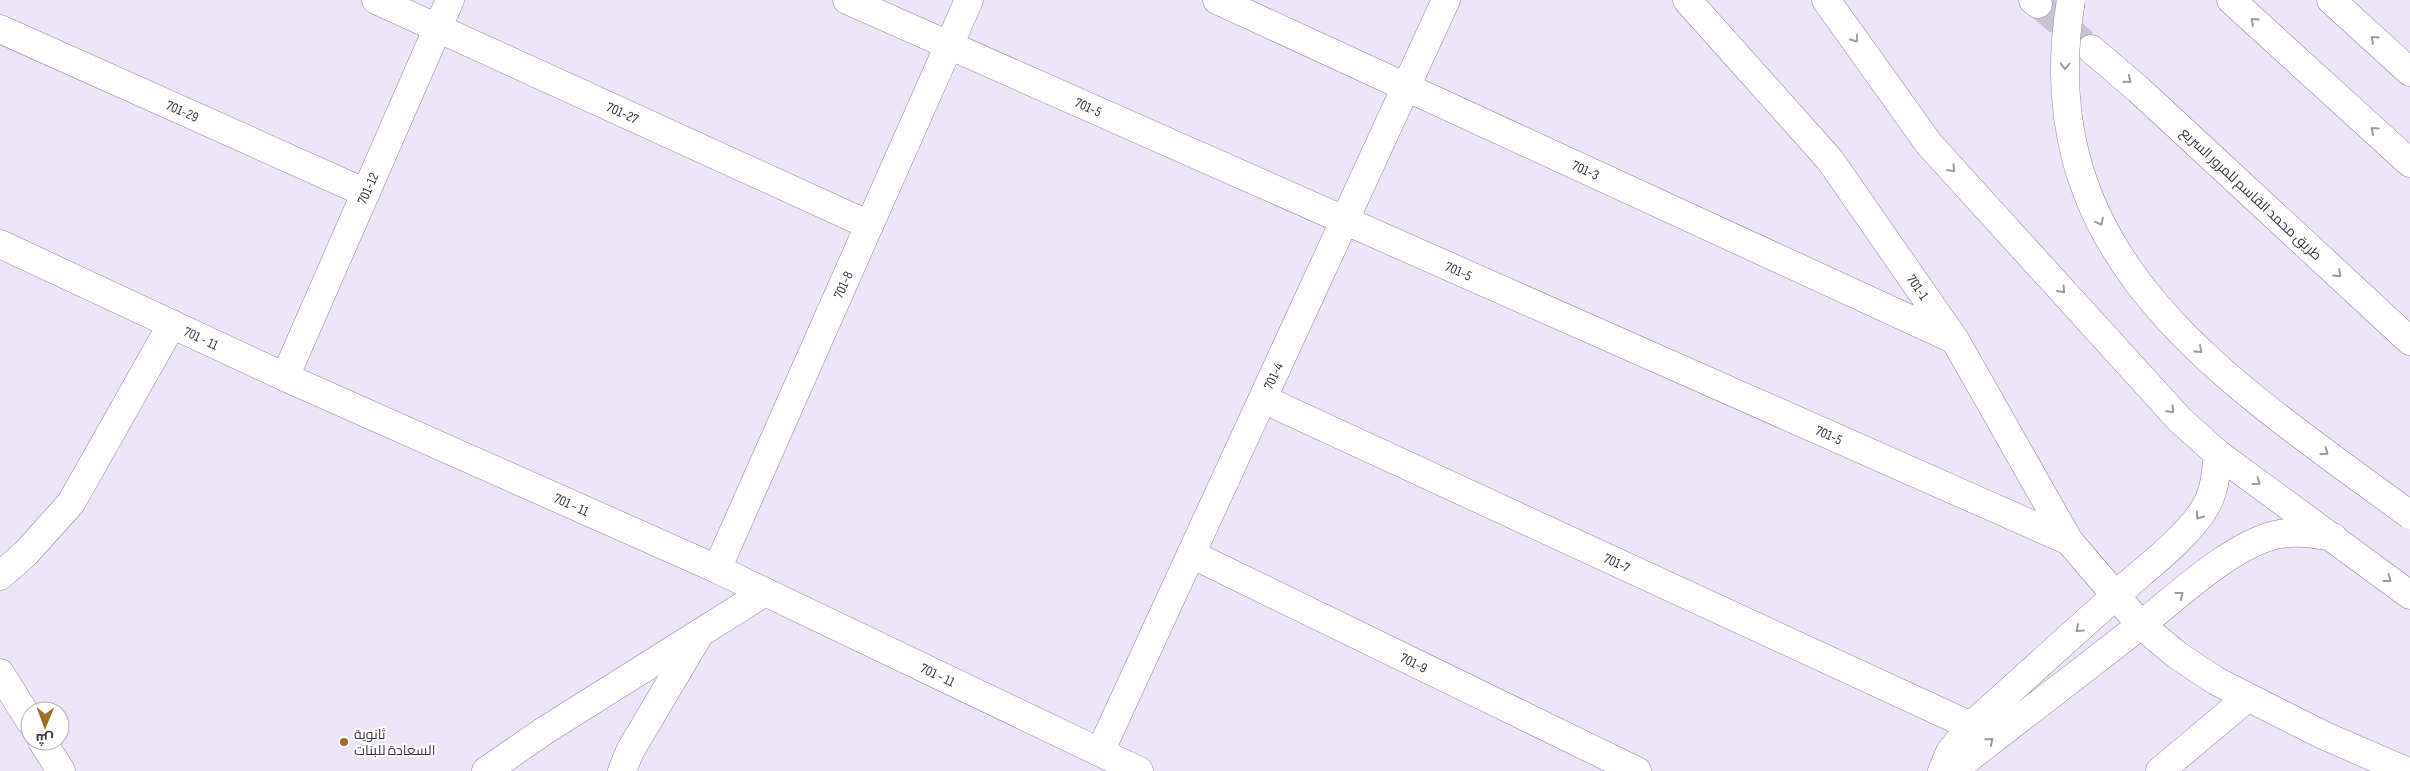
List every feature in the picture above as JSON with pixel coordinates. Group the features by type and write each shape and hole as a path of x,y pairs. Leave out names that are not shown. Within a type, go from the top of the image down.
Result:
{"main road":[{"name":"701-27","path":"376,0 869,225"},
{"name":"701-12","path":"285,377 450,0"},
{"name":"701-5","path":"847,0 2070,541"},
{"name":"701-8","path":"717,569 969,0"},
{"name":"701-3","path":"1217,0 1954,340"},
{"name":"701-4","path":"1100,752 1446,0"},
{"name":"701-1","path":"1687,0 1830,160 1954,340 2070,541 2141,625 2185,660 2216,681 2323,735 2406,771"},
{"path":"1826,0 1929,144 2180,420 2218,454 2334,537 2410,595"},
{"path":"2071,0 2065,34 2064,88 2071,141 2085,192 2127,268 2183,336 2216,365 2298,433 2410,515"},
{"path":"2231,0 2410,163"},
{"path":"2331,0 2410,72"},
{"name":"701-29","path":"0,29 366,193"},
{"name":"طريق محمد القاسم للمرور السريع","path":"2091,49 2139,90 2410,341"},
{"name":"701 - 11","path":"0,244 285,377 717,569 1140,771"},
{"path":"0,576 26,553 71,503 172,324"},
{"name":"701-7","path":"1263,399 1970,726"},
{"path":"1942,771 1950,752 1970,726 2190,527 2206,506 2216,480 2218,454"},
{"path":"1952,771 2225,560 2249,544 2276,535 2305,532 2334,537"},
{"name":"701-9","path":"1191,554 1637,771"},
{"path":"486,771 544,731 766,592"},
{"path":"622,771 630,751 700,633"},
{"path":"0,673 20,705"},
{"path":"2160,771 2247,698"},
{"path":"48,751 61,771"}],"tunnel":[{"path":"2038,4 2084,43"}],"place":[{"name":"ثانوية السعادة للبنات","path":"344,742"}]}
